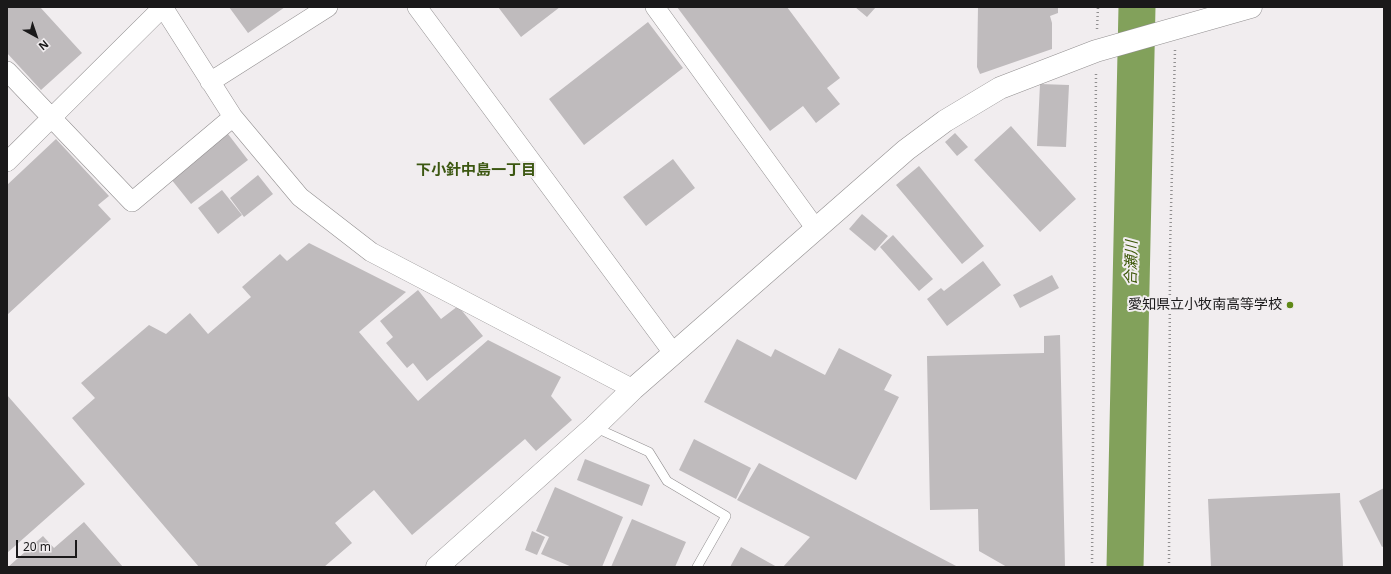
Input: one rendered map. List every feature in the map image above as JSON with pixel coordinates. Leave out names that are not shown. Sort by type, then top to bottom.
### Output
[{"type":"street","points":[[7,162],[163,7],[233,117],[300,197],[371,252],[633,389]]},
{"type":"street","points":[[210,82],[328,7]]},
{"type":"street","points":[[417,7],[674,354]]},
{"type":"street","points":[[655,7],[816,229]]},
{"type":"street","points":[[437,567],[594,427],[633,389],[906,150],[945,121],[1000,88],[1096,51],[1251,7]]},
{"type":"street","points":[[7,71],[132,202],[233,117]]},
{"type":"lane","points":[[594,427],[649,452],[667,482],[726,516],[697,567]]},
{"type":"path","points":[[1092,567],[1096,51],[1098,7]]},
{"type":"path","points":[[1169,567],[1172,29]]},
{"type":"building","points":[[7,7],[40,7],[82,53],[41,90],[7,53]]},
{"type":"building","points":[[229,7],[285,7],[248,33]]},
{"type":"building","points":[[498,7],[560,7],[521,37]]},
{"type":"building","points":[[677,7],[787,7],[840,78],[827,88],[840,104],[816,123],[803,106],[770,131]]},
{"type":"building","points":[[855,7],[876,7],[867,17]]},
{"type":"building","points":[[978,7],[1058,7],[1058,13],[1050,16],[1052,23],[1052,49],[980,74],[977,67]]},
{"type":"building","points":[[648,22],[683,68],[584,145],[549,99]]},
{"type":"building","points":[[1040,84],[1069,85],[1066,147],[1037,146]]},
{"type":"building","points":[[1011,126],[1076,199],[1040,232],[974,160]]},
{"type":"building","points":[[955,133],[968,147],[957,156],[945,142]]},
{"type":"building","points":[[228,134],[248,160],[191,204],[171,179]]},
{"type":"building","points":[[56,139],[109,196],[98,205],[111,219],[7,315],[7,185]]},
{"type":"building","points":[[673,159],[695,188],[646,226],[623,197]]},
{"type":"building","points":[[919,166],[984,246],[962,264],[896,185]]},
{"type":"building","points":[[258,175],[273,194],[244,217],[230,198]]},
{"type":"building","points":[[222,190],[242,215],[218,234],[198,208]]},
{"type":"building","points":[[862,214],[888,236],[875,251],[849,229]]},
{"type":"building","points":[[893,235],[933,279],[919,291],[880,247]]},
{"type":"building","points":[[309,243],[406,292],[359,332],[418,401],[488,340],[561,377],[551,396],[572,420],[536,451],[525,439],[412,535],[374,490],[335,523],[352,543],[324,567],[199,567],[72,418],[95,398],[81,383],[149,325],[166,334],[190,313],[208,334],[251,297],[242,287],[280,254],[287,261]]},
{"type":"building","points":[[983,261],[1001,285],[947,326],[927,299],[941,288],[944,291]]},
{"type":"building","points":[[1052,275],[1059,288],[1020,308],[1013,295]]},
{"type":"building","points":[[418,290],[441,319],[458,306],[483,336],[427,381],[413,363],[407,368],[386,343],[393,337],[380,321]]},
{"type":"building","points":[[1060,335],[1065,567],[1007,567],[979,551],[978,509],[930,510],[927,356],[1044,353],[1044,336]]},
{"type":"building","points":[[737,339],[771,357],[775,349],[825,375],[839,348],[892,375],[884,390],[899,397],[856,480],[704,402]]},
{"type":"building","points":[[7,395],[85,484],[7,553]]},
{"type":"building","points":[[694,439],[751,468],[736,499],[679,470]]},
{"type":"building","points":[[585,459],[650,485],[642,506],[577,480]]},
{"type":"building","points":[[759,463],[958,567],[783,567],[810,537],[737,500]]},
{"type":"building","points":[[555,487],[623,517],[602,567],[572,567],[541,554],[549,537],[536,531]]},
{"type":"building","points":[[1384,488],[1384,546],[1382,547],[1359,501]]},
{"type":"building","points":[[1340,493],[1343,567],[1211,567],[1208,499]]},
{"type":"building","points":[[632,519],[686,542],[675,567],[611,567]]},
{"type":"building","points":[[84,522],[123,567],[8,567],[43,536],[54,548]]},
{"type":"building","points":[[532,531],[545,537],[537,555],[525,550]]},
{"type":"building","points":[[741,547],[777,567],[730,567]]},
{"type":"waterway","name":"合瀬川","points":[[1125,567],[1137,7]]},
{"type":"place","name":"愛知県立小牧南高等学校","points":[[1290,305]]},
{"type":"district","name":"下小針中島一丁目","points":[[476,171]]}]
